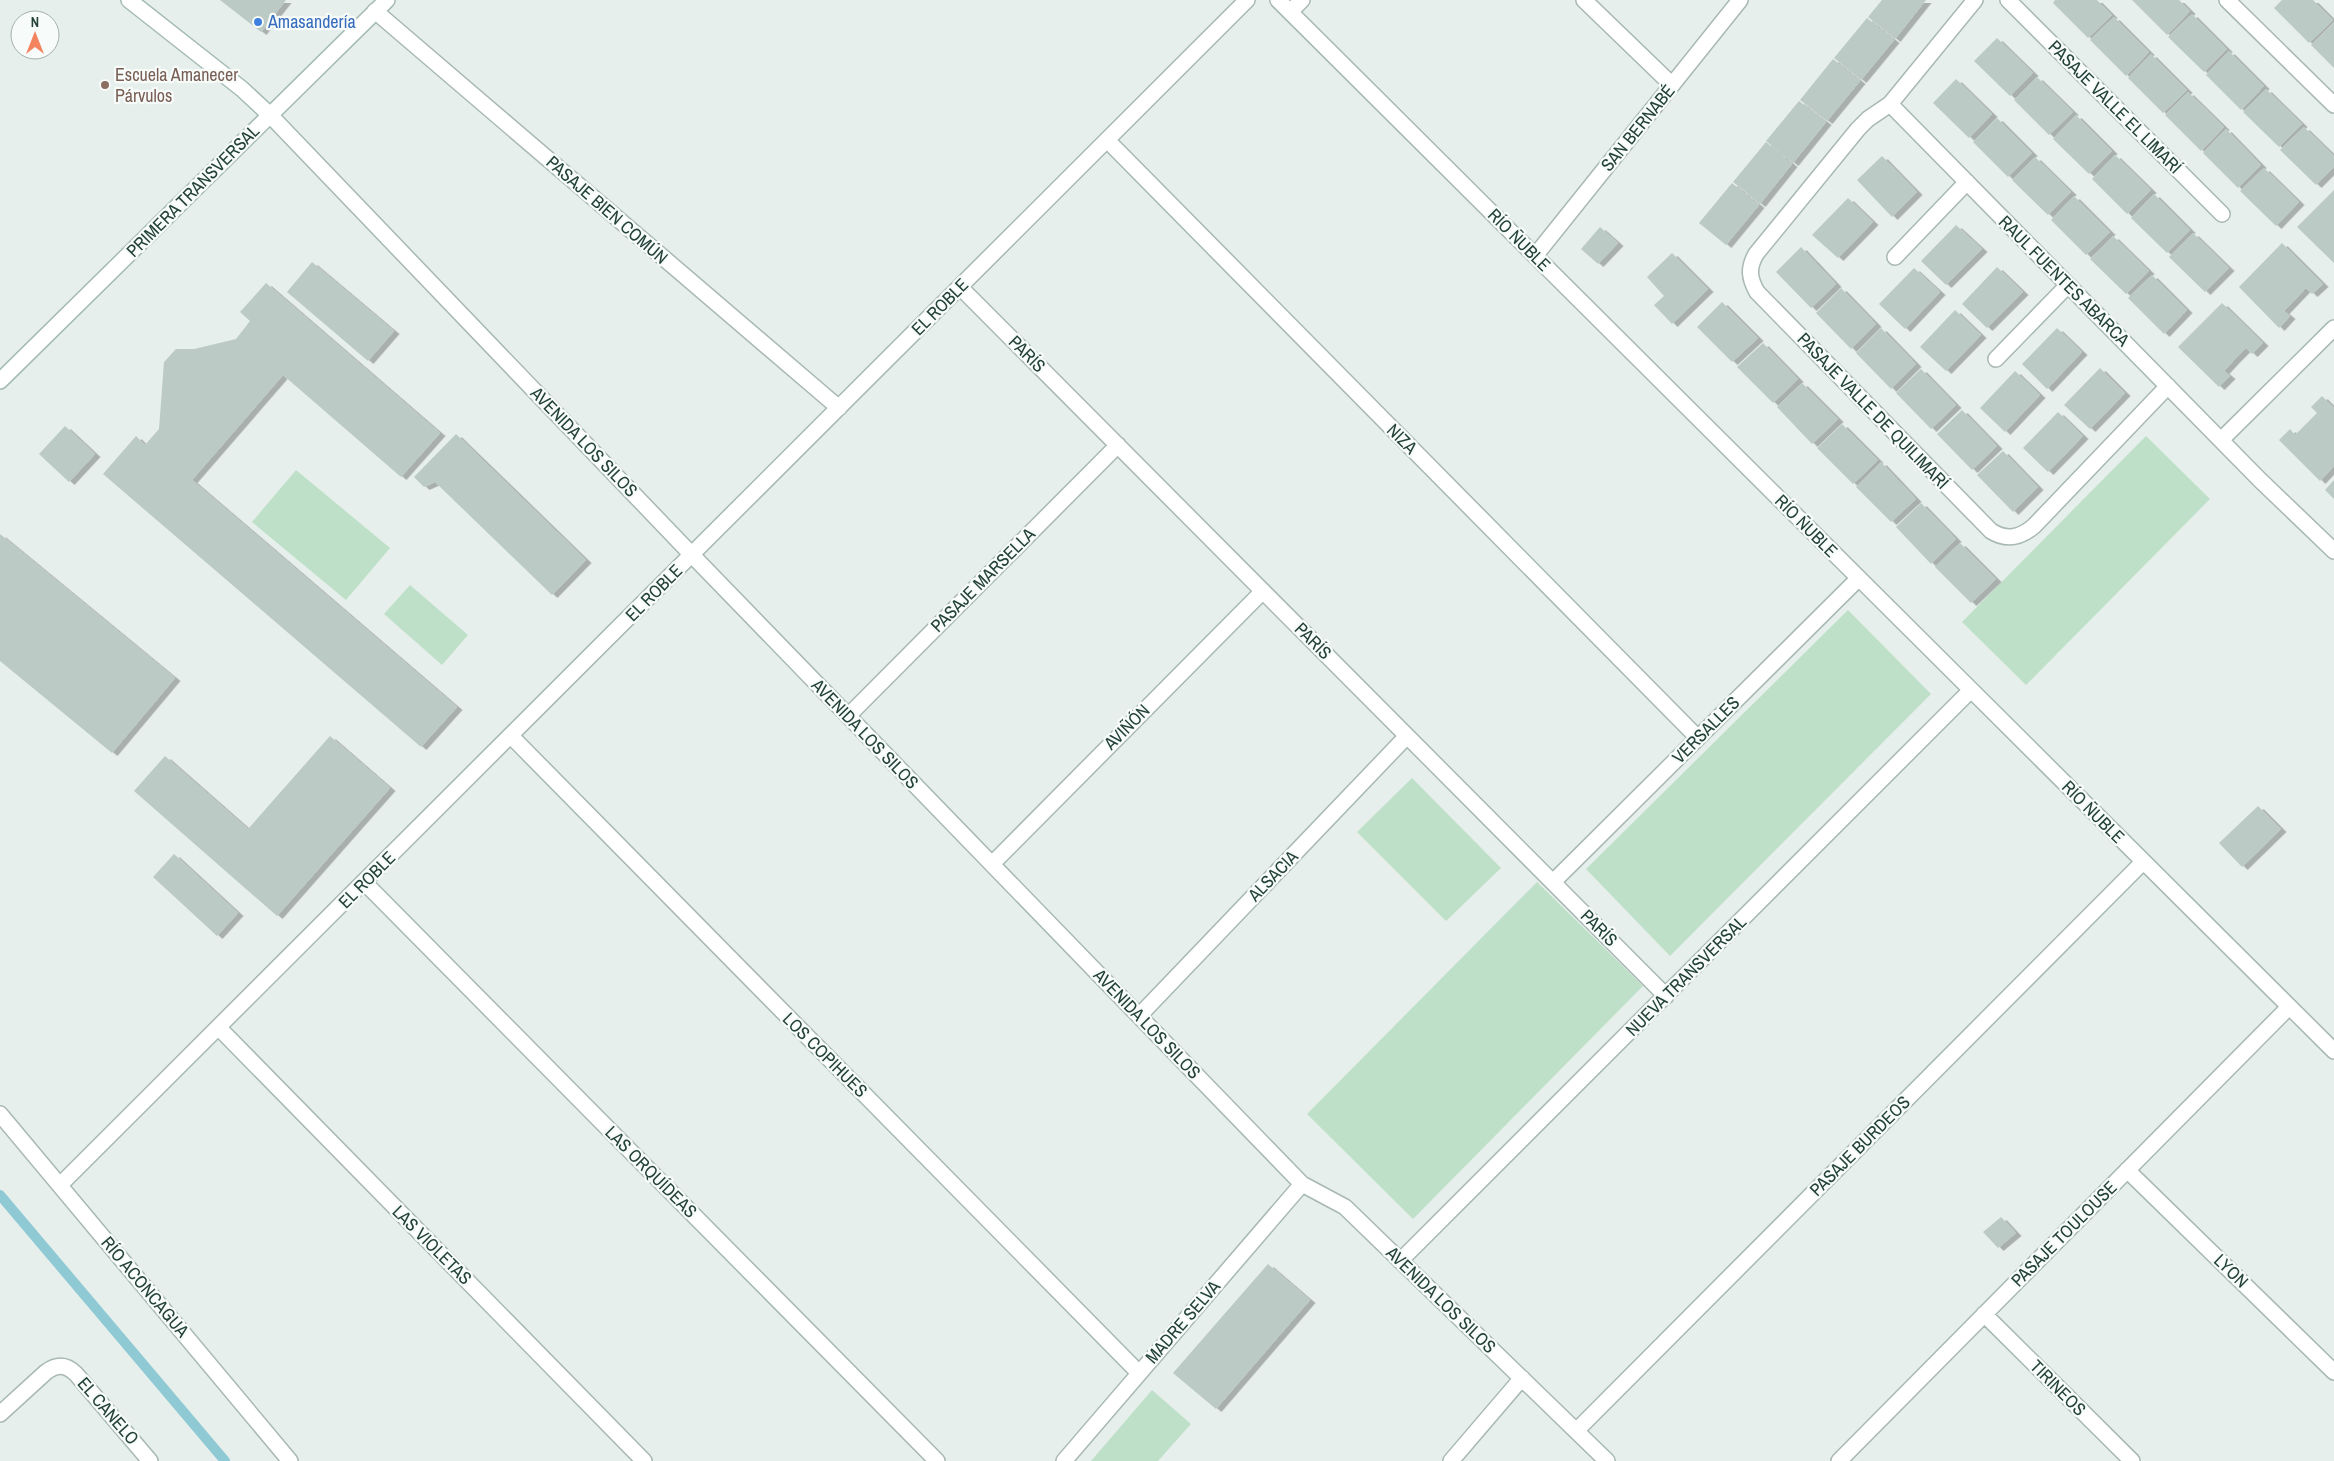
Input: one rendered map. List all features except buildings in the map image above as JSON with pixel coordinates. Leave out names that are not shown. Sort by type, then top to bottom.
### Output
[{"type":"street","name":"AVENIDA LOS SILOS","points":[[129,0],[242,89],[270,115],[692,555],[1302,1184],[1345,1207],[1607,1461]]},
{"type":"street","name":"PRIMERA TRANSVERSAL","points":[[0,381],[386,0]]},
{"type":"street","name":"EL ROBLE","points":[[60,1186],[1247,0]]},
{"type":"street","name":"RÍO ÑUBLE","points":[[1278,0],[2334,1052]]},
{"type":"street","points":[[1290,12],[1302,0]]},
{"type":"street","points":[[1584,0],[1672,85]]},
{"type":"street","name":"SAN BERNABÉ","points":[[1535,256],[1740,0]]},
{"type":"street","points":[[1890,104],[1975,0]]},
{"type":"street","name":"PASAJE VALLE EL LIMARÍ","points":[[2008,0],[2222,214]]},
{"type":"street","points":[[2227,0],[2334,105]]},
{"type":"street","name":"PASAJE BIEN COMÚN","points":[[375,11],[839,408]]},
{"type":"street","name":"RAUL FUENTES ABARCA","points":[[1890,104],[2334,552]]},
{"type":"street","name":"PASAJE VALLE DE QUILIMARÍ","points":[[1890,104],[1868,119],[1858,129],[1756,254],[1750,273],[1752,283],[1757,292],[1991,531],[1998,535],[2014,538],[2030,530],[2168,386]]},
{"type":"street","name":"NIZA","points":[[1107,140],[1698,738]]},
{"type":"street","points":[[1894,257],[1966,182]]},
{"type":"street","points":[[1996,359],[2068,285]]},
{"type":"street","name":"PARÍS","points":[[960,287],[1666,996]]},
{"type":"street","points":[[2221,440],[2334,328]]},
{"type":"street","name":"PASAJE MARSELLA","points":[[848,716],[1118,445]]},
{"type":"street","name":"VERSALLES","points":[[1553,882],[1858,578]]},
{"type":"street","name":"AVIÑÓN","points":[[992,864],[1262,590]]},
{"type":"street","name":"NUEVA TRANSVERSAL","points":[[1400,1261],[1971,690]]},
{"type":"street","name":"LOS COPIHUES","points":[[511,736],[1139,1373]]},
{"type":"street","name":"ALSACIA","points":[[1139,1016],[1408,736]]},
{"type":"street","name":"PASAJE BURDEOS","points":[[1576,1431],[2143,862]]},
{"type":"street","name":"LAS ORQUÍDEAS","points":[[364,883],[937,1461]]},
{"type":"street","name":"PASAJE TOULOUSE","points":[[1839,1461],[2289,1007]]},
{"type":"street","name":"LAS VIOLETAS","points":[[219,1028],[635,1458]]},
{"type":"street","name":"RÍO ACONCAGUA","points":[[0,1114],[290,1461]]},
{"type":"street","name":"LYON","points":[[2127,1170],[2334,1372]]},
{"type":"street","name":"MADRE SELVA","points":[[1064,1461],[1302,1184]]},
{"type":"street","name":"TIRINEOS","points":[[1984,1314],[2130,1460]]},
{"type":"street","name":"EL CANELO","points":[[0,1414],[46,1372],[53,1367],[62,1365],[70,1368],[76,1374],[150,1461]]},
{"type":"street","points":[[1451,1461],[1522,1378]]},
{"type":"green space","points":[[2146,436],[2210,499],[2026,685],[1962,622]]},
{"type":"green space","points":[[296,470],[390,548],[346,600],[252,522]]},
{"type":"green space","points":[[410,585],[468,635],[442,665],[384,614]]},
{"type":"green space","points":[[1848,610],[1931,694],[1670,956],[1586,869]]},
{"type":"green space","points":[[1412,778],[1501,868],[1446,921],[1357,832]]},
{"type":"green space","points":[[1537,882],[1643,986],[1413,1219],[1307,1114]]},
{"type":"green space","points":[[1152,1390],[1191,1424],[1158,1461],[1091,1461]]},
{"type":"waterway","points":[[0,1195],[225,1461]]},
{"type":"place","name":"Amasandería","points":[[258,22]]},
{"type":"place","name":"Escuela Amanecer Párvulos","points":[[105,85]]}]
